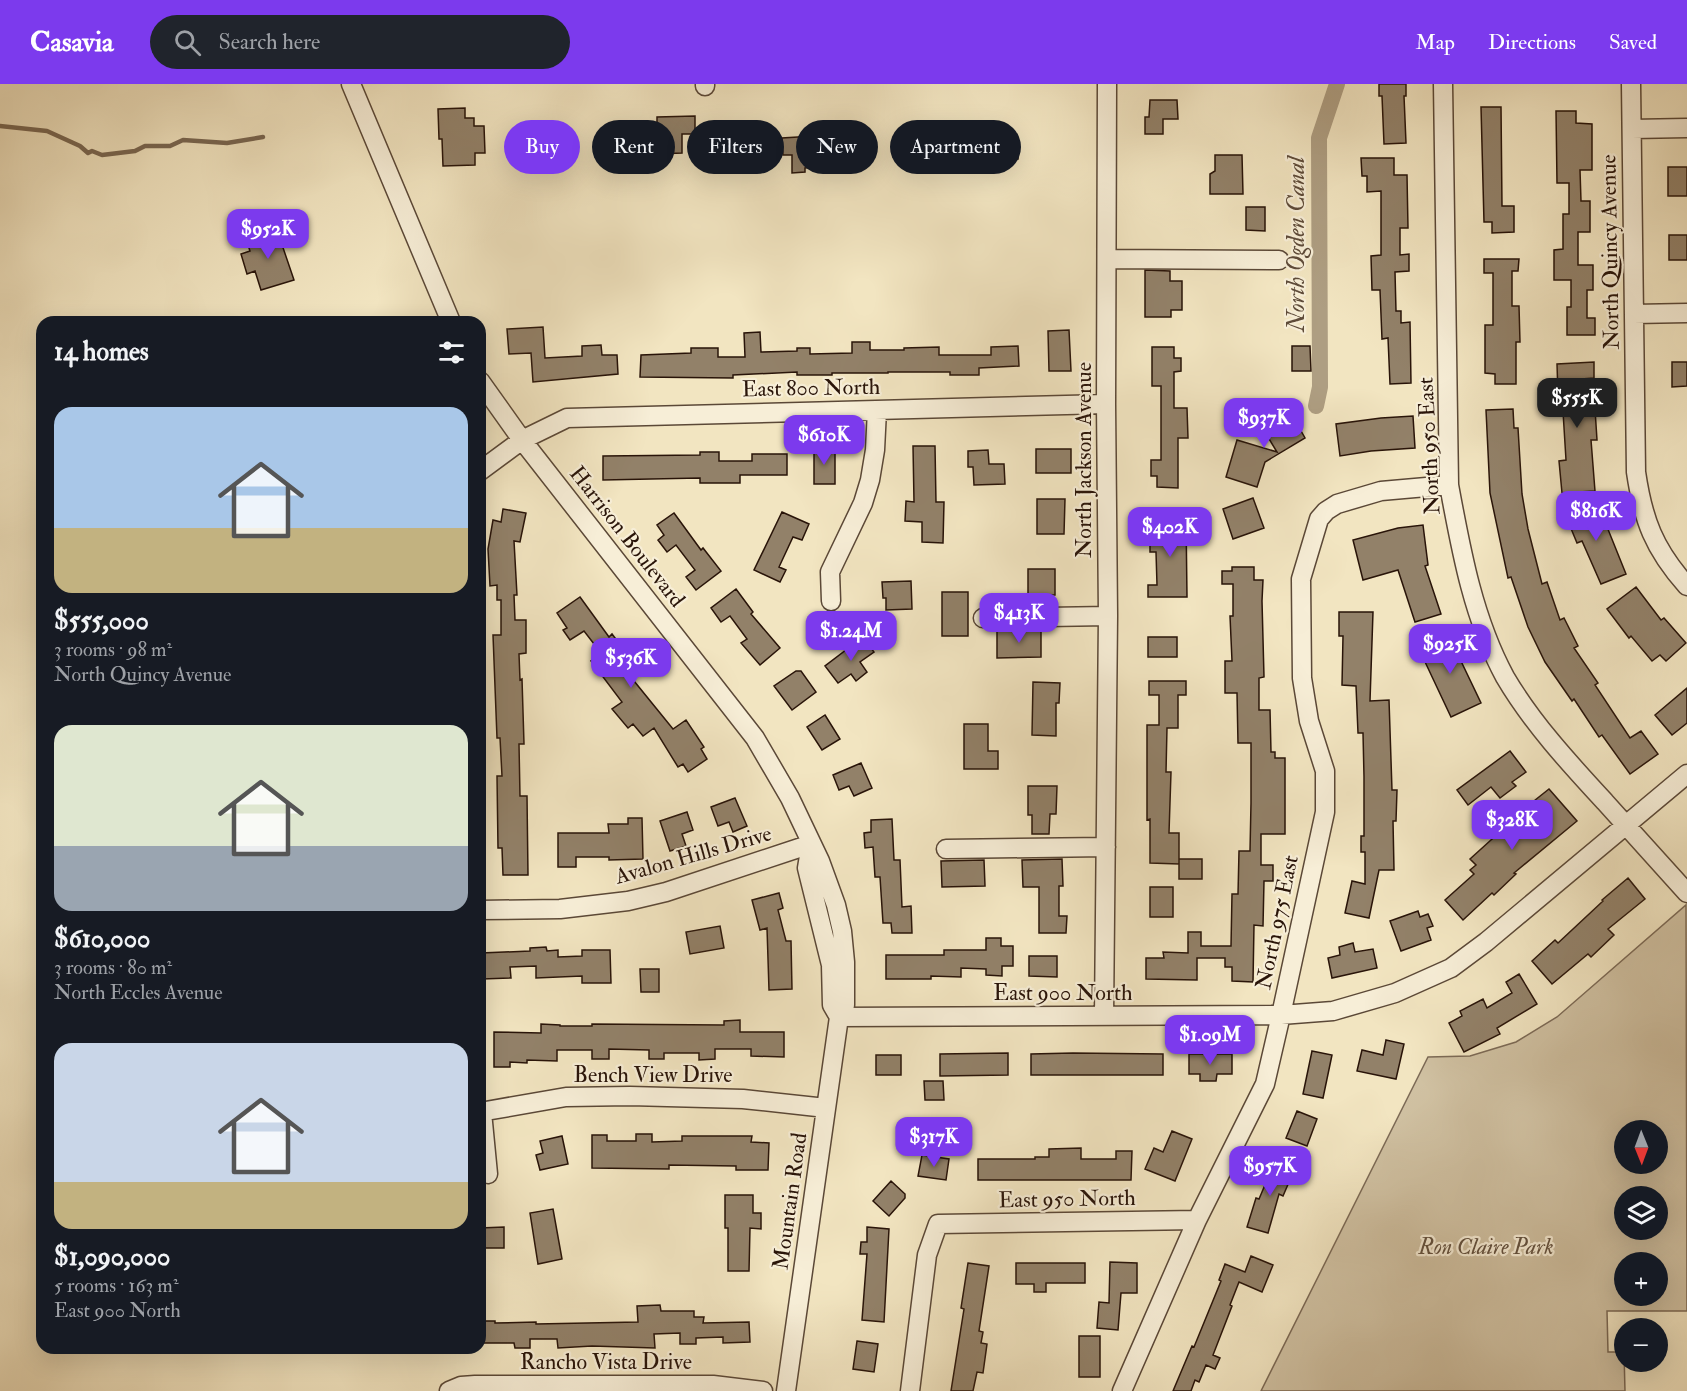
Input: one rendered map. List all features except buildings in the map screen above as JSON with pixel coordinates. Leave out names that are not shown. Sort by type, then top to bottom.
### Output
[{"type":"street","points":[[351,84],[448,316]]},
{"type":"street","name":"North Jackson Avenue","points":[[1104,1016],[1108,616],[1107,84]]},
{"type":"street","name":"North 950 East","points":[[1443,84],[1449,485],[1471,590],[1486,634],[1505,676],[1557,750],[1687,893]]},
{"type":"street","name":"North Quincy Avenue","points":[[1631,84],[1636,472],[1641,507],[1654,540],[1687,586]]},
{"type":"street","points":[[1632,129],[1687,128]]},
{"type":"street","points":[[1108,259],[1279,260]]},
{"type":"street","points":[[1634,314],[1687,313]]},
{"type":"street","name":"Harrison Boulevard","points":[[486,389],[522,440],[755,738],[790,798],[811,844]]},
{"type":"street","name":"East 800 North","points":[[486,465],[522,440],[567,418],[1106,404]]},
{"type":"street","points":[[831,601],[830,572],[863,503],[870,480],[875,450],[877,410]]},
{"type":"street","name":"North 975 East","points":[[1122,1391],[1197,1220],[1265,1084],[1281,1015],[1324,812],[1325,771],[1309,721],[1302,678],[1300,579],[1319,519],[1337,504],[1381,491],[1449,485]]},
{"type":"street","points":[[982,618],[1108,616]]},
{"type":"street","name":"East 900 North","points":[[839,1017],[1281,1015],[1333,1011],[1395,993],[1451,968],[1486,942],[1687,774]]},
{"type":"street","name":"Avalon Hills Drive","points":[[486,910],[560,909],[628,901],[666,892],[811,844]]},
{"type":"street","name":"Mountain Road","points":[[786,1391],[839,1017],[832,1005],[831,965],[807,868],[811,844]]},
{"type":"street","points":[[946,849],[1106,847]]},
{"type":"street","name":"Bench View Drive","points":[[486,1111],[566,1097],[630,1096],[743,1099],[826,1108]]},
{"type":"street","points":[[486,1156],[488,1174]]},
{"type":"street","name":"East 950 North","points":[[910,1391],[927,1255],[939,1224],[1197,1220]]},
{"type":"street","name":"Rancho Vista Drive","points":[[449,1391],[461,1386],[475,1385],[713,1385],[764,1391]]},
{"type":"green space","name":"Ron Claire Park","points":[[1686,905],[1687,1311],[1607,1311],[1608,1352],[1614,1352],[1614,1372],[1625,1372],[1625,1391],[1261,1391],[1428,1057],[1470,1056],[1516,1042],[1557,1017]]},
{"type":"waterway","name":"North Ogden Canal","points":[[1316,406],[1320,387],[1319,138],[1337,84]]},
{"type":"waterway","points":[[0,126],[47,131],[80,146],[88,153],[92,151],[102,155],[135,151],[145,146],[170,146],[183,140],[227,143],[263,137]]}]
